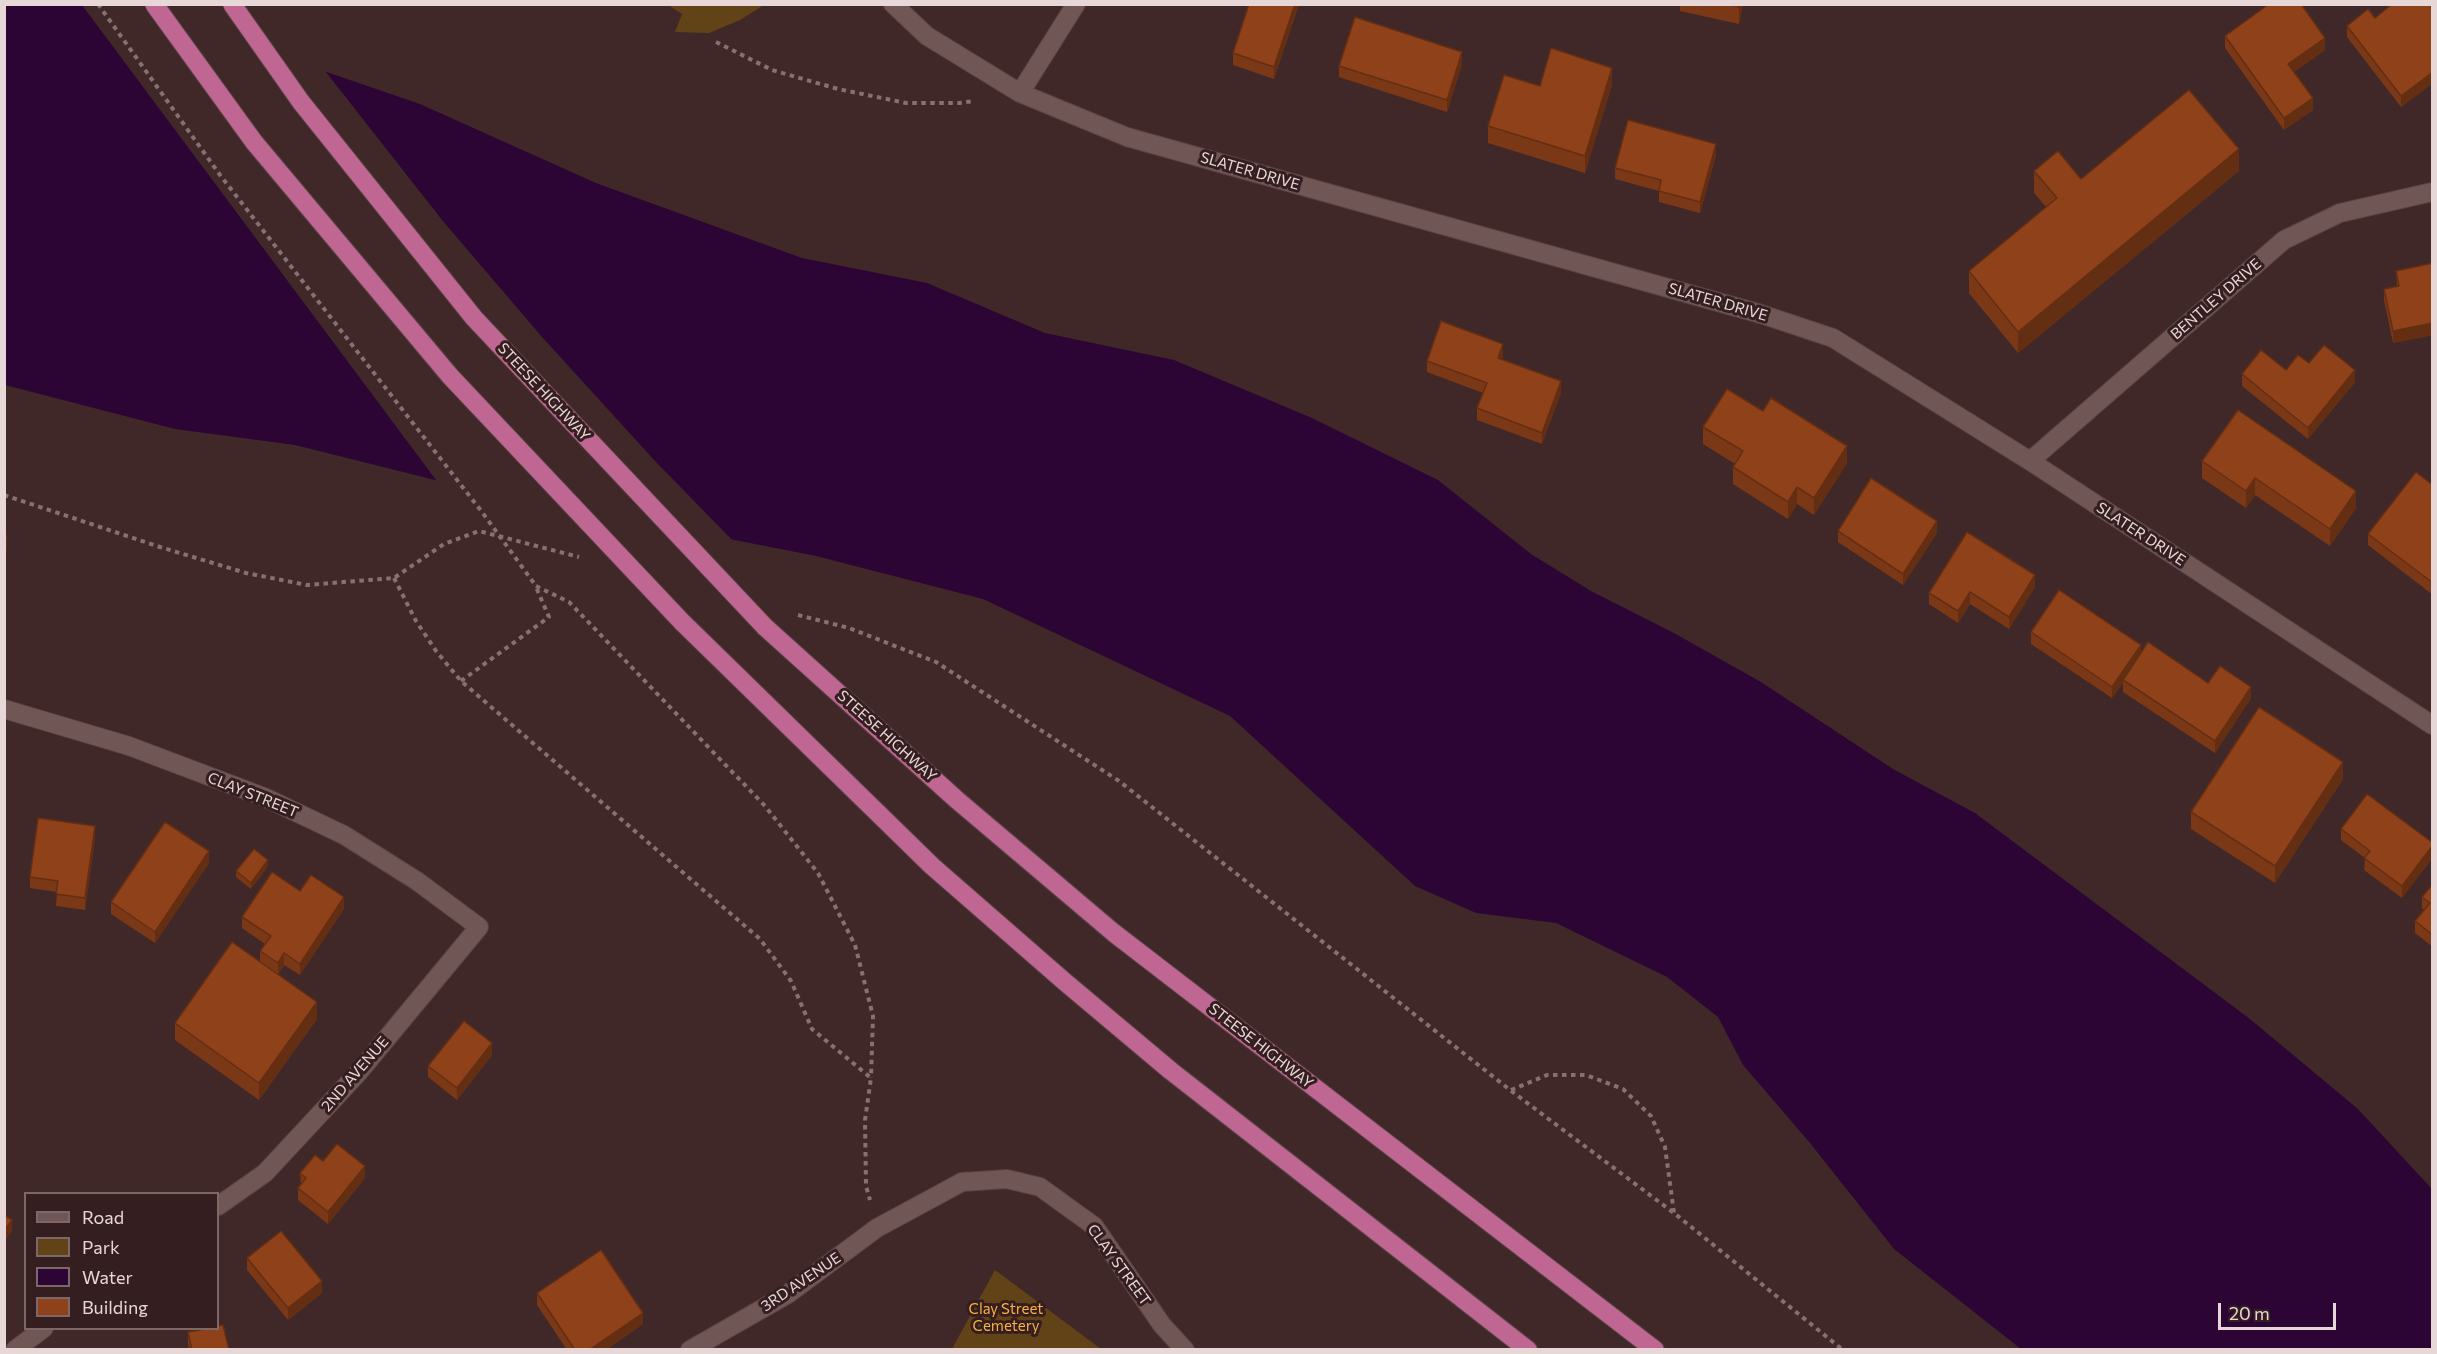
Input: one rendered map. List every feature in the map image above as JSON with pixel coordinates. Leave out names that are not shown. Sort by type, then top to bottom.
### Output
[{"type":"highway","points":[[154,4],[254,142],[450,376],[682,622],[932,866],[1065,982],[1171,1071],[1528,1350]]},
{"type":"highway","name":"STEESE HIGHWAY","points":[[232,4],[302,102],[474,318],[765,627],[957,800],[1114,933],[1655,1350]]},
{"type":"street","name":"SLATER DRIVE","points":[[893,4],[927,36],[1020,93],[1127,137],[1761,314],[1833,338],[2030,461],[2433,725]]},
{"type":"street","points":[[1020,93],[1076,4]]},
{"type":"street","name":"BENTLEY DRIVE","points":[[2030,461],[2284,240],[2340,213],[2433,192]]},
{"type":"street","name":"CLAY STREET","points":[[4,709],[129,746],[264,797],[344,835],[417,880],[479,927]]},
{"type":"street","name":"2ND AVENUE","points":[[219,1205],[265,1173],[358,1073],[479,927]]},
{"type":"street","name":"CLAY STREET","points":[[877,1228],[962,1182],[1007,1179],[1040,1187],[1094,1226],[1162,1325],[1185,1350]]},
{"type":"street","name":"3RD AVENUE","points":[[690,1350],[788,1294],[877,1228]]},
{"type":"street","points":[[15,1350],[43,1330]]},
{"type":"path","points":[[98,4],[220,175],[482,512],[536,586],[549,617],[461,681]]},
{"type":"path","points":[[716,42],[771,70],[838,89],[906,103],[959,104]]},
{"type":"path","points":[[394,578],[416,621],[436,651],[461,681],[760,939],[791,981],[812,1029],[871,1078]]},
{"type":"path","points":[[536,586],[569,602],[765,806],[818,873],[855,945],[873,1016],[871,1078],[865,1120],[866,1186],[877,1228]]},
{"type":"path","points":[[1510,1090],[1546,1075],[1586,1075],[1623,1089],[1651,1116],[1665,1147],[1674,1213]]},
{"type":"green space","points":[[672,4],[764,5],[740,20],[709,33],[675,32],[682,14],[671,7]]},
{"type":"green space","name":"Clay Street Cemetery","points":[[995,1270],[1101,1349],[952,1349]]},
{"type":"water","points":[[4,5],[131,5],[420,104],[596,183],[802,258],[927,283],[1045,333],[1174,360],[1312,418],[1438,480],[1531,554],[1591,591],[1674,633],[1761,682],[1893,769],[1975,813],[2250,1019],[2358,1109],[2432,1189],[2432,1349],[2021,1349],[1894,1249],[1810,1143],[1743,1065],[1718,1017],[1667,977],[1556,923],[1476,913],[1415,886],[1230,716],[983,599],[816,556],[455,485],[295,445],[175,429],[5,385]]},
{"type":"pier","points":[[140,4],[322,67],[442,220],[542,337],[655,461],[735,543],[439,484],[82,5]]},
{"type":"building","points":[[1249,4],[1295,4],[1274,67],[1233,53]]},
{"type":"building","points":[[2269,4],[2301,4],[2325,38],[2288,64],[2313,98],[2284,118],[2225,36]]},
{"type":"building","points":[[2392,4],[2429,4],[2433,9],[2433,72],[2401,96],[2347,26],[2368,9],[2375,18]]},
{"type":"building","points":[[1355,17],[1462,52],[1447,100],[1339,66]]},
{"type":"building","points":[[1551,48],[1612,68],[1585,156],[1488,126],[1504,75],[1540,86]]},
{"type":"building","points":[[2189,90],[2239,149],[2018,332],[1969,271],[2057,198],[2034,171],[2058,151],[2081,179]]},
{"type":"building","points":[[1628,120],[1716,144],[1700,202],[1659,191],[1661,180],[1615,168]]},
{"type":"building","points":[[2433,263],[2433,323],[2393,331],[2384,289],[2399,286],[2396,271]]},
{"type":"building","points":[[1441,321],[1503,344],[1498,358],[1561,381],[1542,433],[1477,408],[1487,383],[1427,361]]},
{"type":"building","points":[[2324,345],[2355,370],[2308,428],[2242,374],[2261,350],[2286,370],[2298,355],[2309,363]]},
{"type":"building","points":[[1727,389],[1763,411],[1771,398],[1847,446],[1814,498],[1797,487],[1788,502],[1733,467],[1743,451],[1703,427]]},
{"type":"building","points":[[2238,410],[2356,491],[2330,529],[2255,478],[2246,491],[2202,461]]},
{"type":"building","points":[[2416,472],[2433,485],[2433,583],[2368,534]]},
{"type":"building","points":[[1871,478],[1937,521],[1903,574],[1838,531]]},
{"type":"building","points":[[1967,532],[2035,575],[2009,617],[1970,592],[1958,611],[1929,593]]},
{"type":"building","points":[[2059,590],[2141,645],[2112,687],[2031,632]]},
{"type":"building","points":[[2148,642],[2208,683],[2220,666],[2251,687],[2215,741],[2123,680]]},
{"type":"building","points":[[2259,707],[2343,762],[2275,866],[2191,812]]},
{"type":"building","points":[[2367,794],[2433,843],[2402,886],[2364,858],[2370,851],[2341,829]]},
{"type":"building","points":[[38,818],[95,826],[85,898],[56,894],[58,881],[30,877]]},
{"type":"building","points":[[165,822],[209,851],[155,932],[111,902]]},
{"type":"building","points":[[254,849],[268,860],[251,883],[236,871]]},
{"type":"building","points":[[272,872],[300,891],[311,875],[344,897],[300,964],[284,953],[278,963],[260,951],[271,936],[242,917]]},
{"type":"building","points":[[2433,884],[2433,935],[2415,921],[2430,903],[2422,897]]},
{"type":"building","points":[[232,942],[317,1002],[259,1083],[175,1023]]},
{"type":"building","points":[[464,1021],[492,1043],[457,1088],[428,1066]]},
{"type":"building","points":[[337,1144],[365,1166],[328,1212],[298,1188],[306,1178],[300,1173],[315,1155],[323,1161]]},
{"type":"building","points":[[4,1215],[12,1220],[4,1231]]},
{"type":"building","points":[[281,1231],[322,1281],[288,1308],[247,1258]]},
{"type":"building","points":[[601,1250],[643,1313],[589,1350],[575,1350],[537,1293]]},
{"type":"building","points":[[223,1325],[229,1350],[192,1350],[188,1332],[219,1330],[219,1326]]}]
